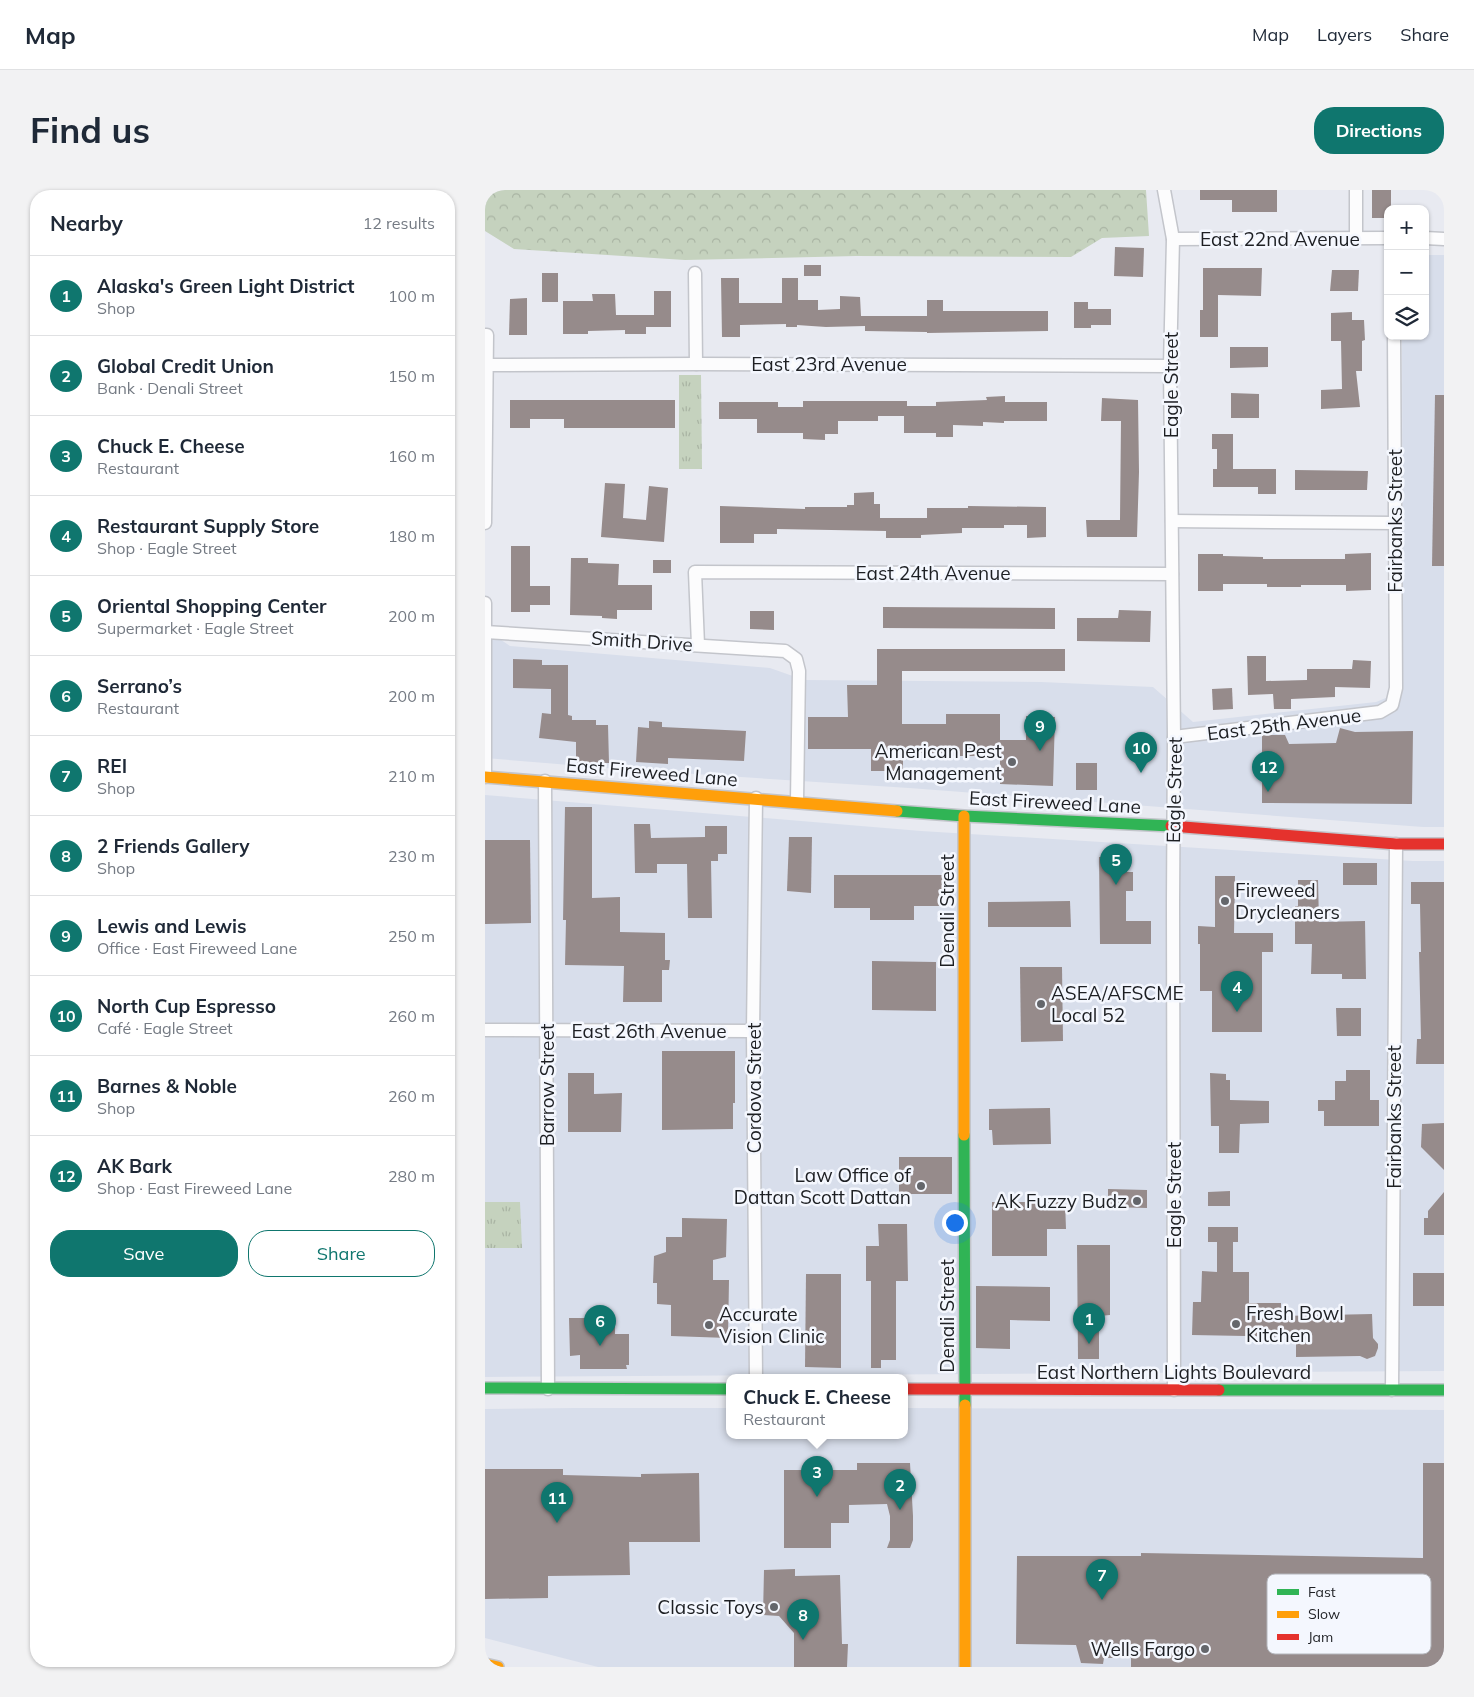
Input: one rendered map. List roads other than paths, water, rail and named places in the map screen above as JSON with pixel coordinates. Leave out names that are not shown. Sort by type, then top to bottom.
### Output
[{"type":"main road","name":"East Fireweed Lane","points":[[485,777],[964,816],[1173,826],[1396,844],[1444,844]]},
{"type":"main road","name":"Denali Street","points":[[964,816],[965,1667]]},
{"type":"main road","points":[[485,1388],[726,1389]]},
{"type":"main road","name":"East Northern Lights Boulevard","points":[[908,1389],[1444,1390]]},
{"type":"main road","points":[[485,1664],[498,1667]]},
{"type":"street","name":"Eagle Street","points":[[1164,190],[1173,239],[1171,574],[1174,737],[1174,1390]]},
{"type":"street","points":[[1356,190],[1356,239]]},
{"type":"street","name":"East 22nd Avenue","points":[[1173,239],[1384,238]]},
{"type":"street","points":[[1429,238],[1444,239]]},
{"type":"street","points":[[695,273],[696,364]]},
{"type":"street","points":[[485,523],[488,365],[486,335]]},
{"type":"street","name":"Fairbanks Street","points":[[1392,705],[1395,688],[1394,340]]},
{"type":"street","name":"East 23rd Avenue","points":[[488,365],[1171,366]]},
{"type":"street","points":[[1172,521],[1395,523]]},
{"type":"street","name":"East 24th Avenue","points":[[698,645],[695,572],[1171,574]]},
{"type":"street","points":[[485,603],[485,777]]},
{"type":"street","name":"Smith Drive","points":[[485,632],[785,651],[796,660],[799,671],[797,801]]},
{"type":"street","name":"East 25th Avenue","points":[[1174,737],[1380,712],[1392,705]]},
{"type":"street","name":"Barrow Street","points":[[545,781],[548,1389]]},
{"type":"street","name":"Cordova Street","points":[[756,798],[753,1031],[756,1374]]},
{"type":"street","name":"Fairbanks Street","points":[[1392,1390],[1396,844]]},
{"type":"street","name":"East 26th Avenue","points":[[485,1030],[753,1031]]},
{"type":"place","name":"Lewis and Lewis","points":[[1040,751]]},
{"type":"place","name":"American Pest Management","points":[[1012,762]]},
{"type":"place","name":"North Cup Espresso","points":[[1141,773]]},
{"type":"place","name":"AK Bark","points":[[1268,792]]},
{"type":"place","name":"Oriental Shopping Center","points":[[1116,885]]},
{"type":"place","name":"Fireweed Drycleaners","points":[[1225,901]]},
{"type":"place","name":"ASEA/AFSCME Local 52","points":[[1041,1004]]},
{"type":"place","name":"Restaurant Supply Store","points":[[1237,1012]]},
{"type":"place","name":"Law Office of Dattan Scott Dattan","points":[[921,1186]]},
{"type":"place","name":"AK Fuzzy Budz","points":[[1137,1201]]},
{"type":"place","name":"Fresh Bowl Kitchen","points":[[1236,1324]]},
{"type":"place","name":"Accurate Vision Clinic","points":[[709,1325]]},
{"type":"place","name":"Alaska's Green Light District","points":[[1089,1344]]},
{"type":"place","name":"Serrano’s","points":[[600,1346]]},
{"type":"place","name":"Chuck E. Cheese","points":[[817,1497]]},
{"type":"place","name":"Global Credit Union","points":[[900,1510]]},
{"type":"place","name":"Barnes & Noble","points":[[557,1523]]},
{"type":"place","name":"REI","points":[[1102,1600]]},
{"type":"place","name":"Classic Toys","points":[[774,1607]]},
{"type":"place","name":"2 Friends Gallery","points":[[803,1640]]},
{"type":"place","name":"Wells Fargo","points":[[1205,1649]]}]
